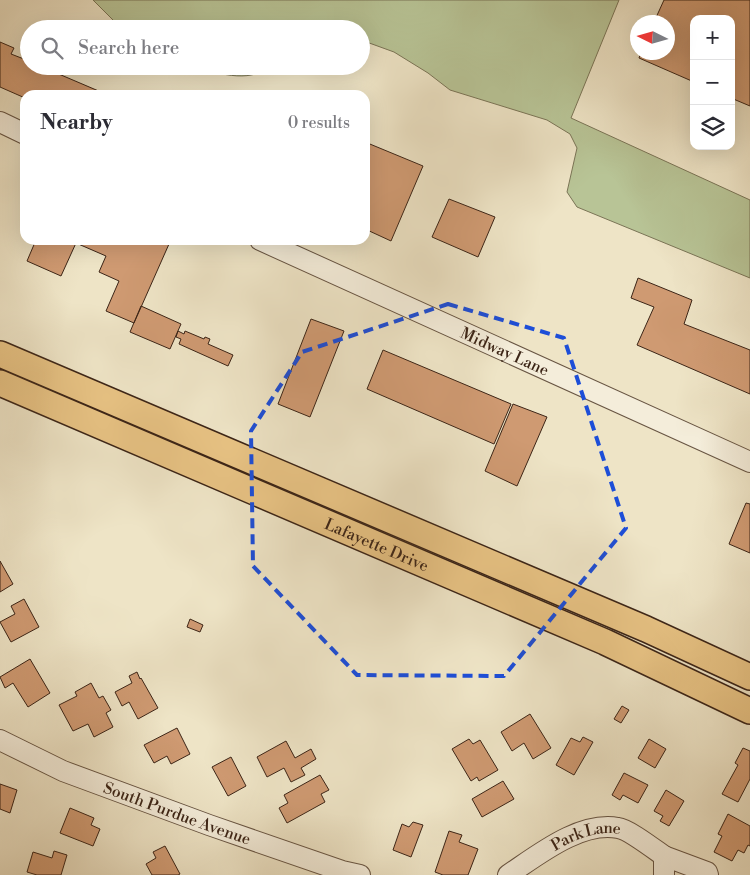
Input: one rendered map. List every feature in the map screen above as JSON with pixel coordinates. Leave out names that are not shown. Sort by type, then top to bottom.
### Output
[{"type":"main road","name":"Lafayette Drive","points":[[0,354],[646,629],[750,677]]},
{"type":"main road","name":"Lafayette Drive","points":[[0,383],[605,642],[750,711]]},
{"type":"main road","points":[[178,459],[190,434]]},
{"type":"street","points":[[0,122],[20,132]]},
{"type":"street","name":"Midway Lane","points":[[271,245],[750,462]]},
{"type":"street","name":"South Purdue Avenue","points":[[0,740],[63,771],[348,874]]},
{"type":"street","name":"Park Lane","points":[[508,875],[552,846],[593,827],[620,828],[664,865],[707,872],[708,875]]},
{"type":"highlighted area","points":[[448,304],[564,338],[626,528],[504,676],[357,675],[253,566],[251,431],[302,352]]},
{"type":"green space","points":[[93,0],[619,0],[571,118],[750,200],[750,278],[577,207],[567,192],[577,148],[570,134],[547,120],[450,90],[428,73],[394,52],[370,43],[370,20],[113,20]]},
{"type":"building","points":[[664,0],[750,0],[750,106],[735,100],[735,15],[690,15],[690,80],[644,60],[675,60],[675,15],[657,15]]},
{"type":"building","points":[[0,42],[14,48],[11,54],[20,58],[20,75],[61,75],[96,90],[20,90],[20,96],[0,87]]},
{"type":"building","points":[[370,144],[423,166],[391,241],[370,231]]},
{"type":"building","points":[[449,199],[495,217],[478,257],[432,237]]},
{"type":"building","points":[[34,245],[75,245],[61,276],[27,261]]},
{"type":"building","points":[[81,245],[169,245],[134,323],[106,311],[119,281],[99,272],[106,256]]},
{"type":"building","points":[[638,278],[692,300],[684,324],[750,350],[750,394],[637,345],[654,307],[631,298]]},
{"type":"building","points":[[141,306],[181,324],[170,349],[130,332]]},
{"type":"building","points":[[311,319],[344,331],[310,417],[278,404]]},
{"type":"building","points":[[178,331],[184,334],[185,331],[204,339],[205,337],[210,339],[208,344],[233,355],[228,366],[179,344],[181,339],[176,337]]},
{"type":"building","points":[[383,350],[511,404],[494,444],[367,389]]},
{"type":"building","points":[[513,404],[547,417],[517,486],[485,471]]},
{"type":"building","points":[[746,503],[750,504],[750,553],[729,544]]},
{"type":"building","points":[[0,561],[13,584],[0,592]]},
{"type":"building","points":[[24,599],[39,627],[11,642],[0,622],[15,614],[11,606]]},
{"type":"building","points":[[190,619],[203,625],[200,632],[187,627]]},
{"type":"building","points":[[30,659],[50,693],[28,707],[13,683],[5,688],[0,677]]},
{"type":"building","points":[[137,672],[158,708],[138,719],[129,702],[122,706],[115,692],[132,683],[129,676]]},
{"type":"building","points":[[91,683],[99,698],[103,696],[111,710],[106,713],[113,727],[94,737],[88,724],[73,731],[59,705],[77,696],[75,692]]},
{"type":"building","points":[[622,706],[629,710],[621,723],[614,719]]},
{"type":"building","points":[[530,714],[551,748],[533,759],[524,743],[512,751],[501,732]]},
{"type":"building","points":[[177,728],[190,754],[171,764],[167,756],[154,763],[144,745]]},
{"type":"building","points":[[583,737],[593,742],[574,775],[556,765],[571,738],[580,742]]},
{"type":"building","points":[[469,739],[473,744],[480,740],[498,770],[479,781],[477,777],[471,781],[452,749]]},
{"type":"building","points":[[649,739],[666,749],[655,768],[638,758]]},
{"type":"building","points":[[286,741],[295,758],[311,749],[316,759],[301,768],[305,775],[291,782],[284,768],[267,777],[257,757]]},
{"type":"building","points":[[743,748],[750,751],[750,779],[738,802],[722,794],[738,765],[735,763]]},
{"type":"building","points":[[231,757],[246,786],[228,796],[212,767]]},
{"type":"building","points":[[624,773],[648,785],[638,803],[623,795],[620,800],[612,795]]},
{"type":"building","points":[[320,775],[329,790],[321,794],[325,802],[287,823],[279,808],[288,803],[284,795]]},
{"type":"building","points":[[503,781],[514,799],[482,817],[472,799]]},
{"type":"building","points":[[0,784],[17,790],[10,813],[0,809]]},
{"type":"building","points":[[666,790],[684,801],[669,826],[660,821],[663,816],[654,811]]},
{"type":"building","points":[[70,808],[94,818],[91,825],[100,829],[93,846],[60,833]]},
{"type":"building","points":[[728,814],[750,826],[750,846],[748,845],[744,853],[738,850],[732,861],[714,852],[722,836],[718,834]]},
{"type":"building","points":[[413,822],[423,825],[411,857],[393,850],[402,824],[409,827]]},
{"type":"building","points":[[449,831],[462,835],[459,842],[478,849],[468,875],[443,875],[435,872]]},
{"type":"building","points":[[165,846],[180,874],[152,875],[146,864],[156,858],[153,852]]},
{"type":"building","points":[[54,851],[67,855],[61,875],[37,875],[27,872],[33,852],[52,858]]}]
